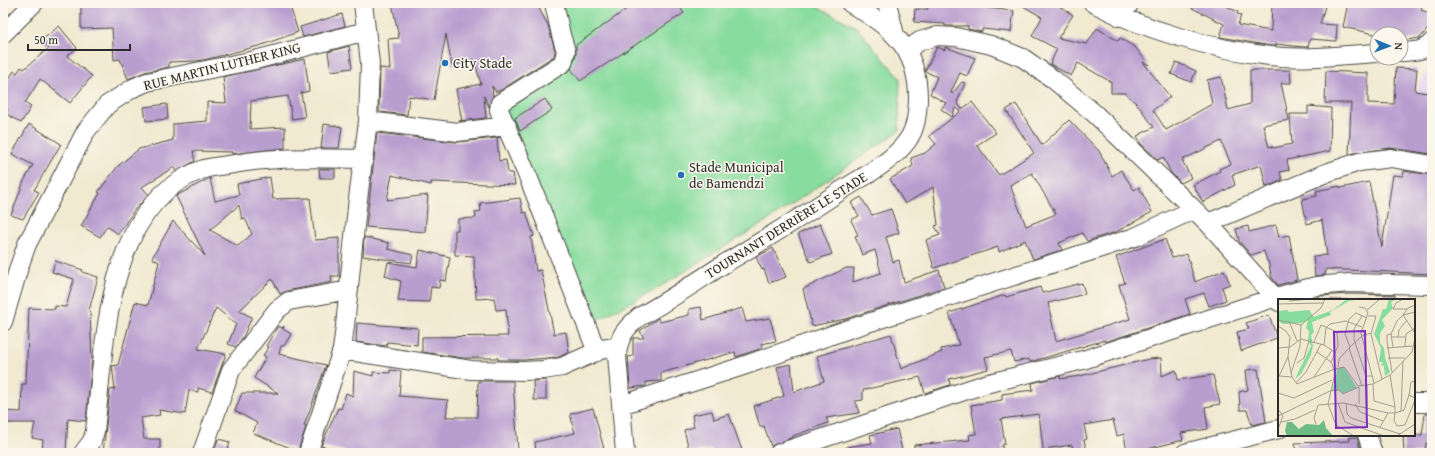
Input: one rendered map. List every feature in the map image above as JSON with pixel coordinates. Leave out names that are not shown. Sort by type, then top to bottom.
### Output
[{"type":"street","points":[[3,34],[34,3]]},
{"type":"street","points":[[308,453],[342,350],[357,207],[368,121],[370,81],[363,3]]},
{"type":"street","points":[[554,3],[560,35],[566,51],[562,63],[500,103],[499,110],[529,179],[596,352]]},
{"type":"street","name":"TOURNANT DERRIÈRE LE STADE","points":[[618,340],[630,325],[639,317],[817,207],[896,154],[907,141],[915,127],[918,92],[913,65],[907,50],[895,35],[875,18],[850,3]]},
{"type":"street","points":[[887,3],[895,35]]},
{"type":"street","points":[[1093,3],[1125,10],[1179,36],[1271,56],[1325,56],[1369,53]]},
{"type":"street","name":"RUE MARTIN LUTHER KING","points":[[3,322],[18,267],[27,244],[86,131],[107,105],[133,88],[147,82],[255,60],[366,31]]},
{"type":"street","points":[[779,453],[985,384],[1083,360],[1277,300],[1208,224],[1095,114],[1054,79],[1023,58],[991,45],[956,37],[937,36],[920,41],[907,50]]},
{"type":"street","points":[[1409,51],[1420,50],[1428,47],[1432,42]]},
{"type":"street","points":[[368,121],[458,132],[507,126]]},
{"type":"street","points":[[83,453],[92,441],[95,431],[109,314],[115,285],[137,226],[156,200],[174,184],[202,170],[251,160],[285,158],[364,159]]},
{"type":"street","points":[[1208,224],[1326,173],[1359,162],[1391,158],[1432,165]]},
{"type":"street","points":[[621,405],[737,368],[953,294],[1060,262],[1128,239],[1193,210]]},
{"type":"street","points":[[1280,299],[1316,286],[1350,284],[1432,285]]},
{"type":"street","points":[[202,453],[231,370],[277,310],[289,301],[349,290]]},
{"type":"street","points":[[342,350],[471,370],[524,371],[562,367],[596,352],[618,340]]},
{"type":"street","points":[[618,340],[617,355],[625,453]]},
{"type":"street","points":[[1415,404],[1432,403]]},
{"type":"street","points":[[1185,453],[1278,429]]},
{"type":"street","points":[[1367,436],[1373,453]]},
{"type":"shaded area","points":[[1432,65],[1432,170],[1403,161],[1419,85]]},
{"type":"green space","name":"Stade Municipal de Bamendzi","points":[[561,3],[810,3],[856,27],[900,78],[899,131],[770,219],[658,288],[585,326],[501,108],[563,69]]},
{"type":"building","points":[[81,3],[289,3],[298,32],[262,45],[208,59],[169,62],[169,67],[145,72],[128,79],[120,59],[114,60],[112,28],[81,29]]},
{"type":"building","points":[[392,3],[536,3],[548,25],[555,51],[554,56],[501,90],[496,92],[492,86],[493,96],[489,107],[484,96],[486,118],[462,121],[456,89],[481,84],[474,59],[452,66],[446,34],[434,100],[409,96],[407,115],[379,112],[380,68],[390,69],[388,39],[399,38]]},
{"type":"building","points":[[635,3],[677,3],[684,13],[580,81],[571,69],[576,54],[576,45]]},
{"type":"building","points":[[926,3],[986,3],[986,8],[1014,11],[1011,32],[982,29],[982,32],[968,29],[968,26],[945,26],[945,24],[914,22],[915,9],[928,9]]},
{"type":"building","points":[[1018,3],[1054,3],[1073,15],[1058,38],[1087,44],[1097,28],[1118,41],[1120,38],[1136,48],[1149,65],[1143,62],[1170,97],[1153,110],[1166,130],[1212,104],[1207,80],[1221,77],[1228,110],[1250,104],[1250,70],[1290,70],[1291,83],[1281,83],[1289,120],[1263,125],[1269,147],[1272,146],[1273,148],[1292,144],[1290,114],[1308,114],[1308,106],[1331,108],[1330,151],[1287,160],[1289,170],[1280,172],[1282,180],[1266,186],[1261,165],[1232,175],[1235,185],[1203,202],[1193,185],[1220,171],[1219,169],[1231,164],[1221,141],[1182,160],[1191,178],[1181,183],[1171,173],[1163,157],[1158,160],[1141,144],[1137,136],[1154,127],[1138,105],[1125,93],[1111,93],[1111,82],[1078,63],[1071,76],[1050,64],[1057,49],[1032,36],[1042,17]]},
{"type":"building","points":[[1182,3],[1220,3],[1241,15],[1238,25],[1271,31],[1272,3],[1326,3],[1320,24],[1337,25],[1336,41],[1310,39],[1308,47],[1276,44],[1276,46],[1271,46],[1220,37],[1224,24]]},
{"type":"building","points":[[1348,3],[1422,3],[1421,10],[1432,14],[1432,24],[1420,38],[1409,40],[1409,26],[1369,26],[1369,33],[1343,27]]},
{"type":"building","points":[[342,14],[345,26],[303,37],[300,27]]},
{"type":"building","points":[[59,26],[77,48],[67,56],[92,76],[70,103],[40,79],[25,103],[31,107],[21,123],[5,113],[8,109],[3,106],[3,88],[14,71],[17,73],[21,67],[24,69],[49,48],[42,40]]},
{"type":"building","points":[[349,46],[352,68],[331,71],[328,52]]},
{"type":"building","points":[[937,47],[945,50],[945,47],[975,58],[967,76],[960,73],[951,92],[952,94],[962,82],[965,83],[957,102],[962,109],[972,102],[996,133],[977,145],[999,175],[1034,153],[1006,110],[1016,104],[1042,145],[1069,120],[1099,151],[1112,176],[1121,170],[1134,190],[1139,187],[1152,212],[1116,232],[1087,241],[1082,233],[1059,243],[1062,250],[1033,259],[1025,240],[999,252],[998,247],[934,268],[926,240],[940,235],[935,226],[938,225],[933,187],[905,204],[890,179],[913,166],[911,158],[925,153],[936,144],[929,136],[961,111],[955,108],[952,117],[941,109],[946,103],[930,94],[937,77],[925,71]],"holes":[[[1032,173],[1056,214],[1026,226],[1010,185]]]},
{"type":"building","points":[[305,59],[309,91],[301,93],[305,117],[292,119],[288,96],[251,101],[250,129],[285,127],[285,148],[232,154],[232,152],[193,151],[195,161],[176,172],[174,167],[142,187],[149,195],[136,208],[118,234],[107,226],[100,237],[81,226],[100,193],[98,192],[118,166],[139,149],[173,140],[173,124],[207,121],[207,102],[226,103],[223,77]]},
{"type":"building","points":[[1176,62],[1196,71],[1191,82],[1171,74]]},
{"type":"building","points":[[1396,68],[1417,69],[1415,91],[1432,94],[1432,154],[1390,148],[1349,154],[1351,103],[1325,103],[1326,71],[1368,73],[1368,103],[1394,104]]},
{"type":"building","points":[[545,99],[552,110],[520,131],[515,118]]},
{"type":"building","points":[[167,104],[168,119],[146,121],[144,107]]},
{"type":"building","points":[[29,124],[61,144],[34,190],[39,192],[23,219],[11,215],[24,181],[33,165],[12,154]]},
{"type":"building","points":[[324,124],[342,127],[339,148],[321,148]]},
{"type":"building","points":[[377,133],[457,142],[497,138],[499,161],[506,160],[508,173],[513,173],[515,185],[431,182],[431,185],[392,175],[387,200],[428,195],[425,232],[366,227]]},
{"type":"building","points":[[319,169],[335,169],[335,178],[320,178]]},
{"type":"building","points":[[1404,171],[1432,175],[1432,213],[1429,231],[1432,231],[1432,274],[1326,269],[1325,275],[1315,276],[1313,256],[1327,255],[1322,220],[1307,224],[1302,199],[1317,196],[1316,191],[1369,182],[1382,247],[1393,175],[1403,176]]},
{"type":"building","points":[[270,177],[273,199],[310,198],[315,240],[339,238],[339,276],[331,276],[332,282],[287,291],[280,294],[272,279],[239,311],[252,317],[243,337],[236,347],[228,344],[236,324],[216,308],[198,349],[226,354],[212,392],[198,388],[198,392],[189,390],[185,414],[159,410],[160,415],[141,418],[144,439],[160,439],[160,453],[103,453],[110,390],[115,389],[112,366],[118,365],[135,302],[148,305],[159,262],[152,258],[173,221],[205,256],[176,196],[210,178],[215,201],[239,195],[237,184]],"holes":[[[239,205],[242,219],[245,218],[252,234],[238,246],[210,230]]]},
{"type":"building","points":[[861,197],[872,215],[891,209],[899,233],[886,237],[893,262],[899,260],[904,282],[939,270],[944,287],[845,319],[812,326],[803,289],[846,268],[854,268],[853,282],[881,273],[875,250],[862,255],[855,236],[858,235],[851,220],[859,216],[851,203]]},
{"type":"building","points":[[520,198],[523,213],[526,212],[534,236],[531,237],[536,271],[541,270],[554,334],[566,332],[569,352],[559,357],[524,360],[498,360],[498,358],[464,358],[422,352],[422,337],[508,336],[506,309],[496,310],[494,298],[476,299],[474,256],[455,255],[455,230],[458,230],[458,219],[476,218],[475,212],[481,211],[480,203]]},
{"type":"building","points":[[820,224],[832,254],[810,262],[798,234]]},
{"type":"building","points":[[1276,225],[1279,237],[1289,235],[1297,280],[1278,285],[1272,278],[1264,251],[1251,255],[1239,241],[1236,229],[1248,226],[1249,232]]},
{"type":"building","points":[[364,237],[389,243],[388,249],[413,255],[411,263],[363,256]]},
{"type":"building","points":[[1165,239],[1172,258],[1187,254],[1195,282],[1224,270],[1230,284],[1222,287],[1226,300],[1209,306],[1204,293],[1185,299],[1190,314],[1105,342],[1105,340],[1030,362],[1029,359],[1014,362],[1011,351],[985,357],[988,369],[949,379],[950,385],[925,393],[920,377],[863,390],[863,400],[855,401],[859,413],[826,418],[828,423],[771,446],[764,426],[760,427],[754,406],[784,396],[777,367],[791,364],[794,392],[824,381],[817,356],[891,334],[901,369],[942,352],[941,349],[959,345],[949,313],[1005,295],[1006,297],[1040,287],[1042,293],[1082,283],[1085,294],[1048,303],[1056,341],[1130,319],[1119,285],[1125,283],[1116,257]]},
{"type":"building","points":[[773,248],[786,277],[769,283],[764,269],[762,270],[756,257]]},
{"type":"building","points":[[420,250],[450,257],[446,281],[440,280],[439,288],[431,287],[429,302],[398,301],[401,281],[385,276],[388,262],[417,267]]},
{"type":"building","points":[[55,261],[83,270],[82,272],[98,277],[89,311],[92,360],[86,421],[68,419],[66,450],[61,450],[61,453],[42,453],[43,440],[32,438],[35,423],[3,423],[3,411],[21,412],[22,384],[26,384],[29,308],[55,309],[55,306],[66,307],[74,279],[52,272]]},
{"type":"building","points":[[1350,294],[1395,295],[1395,299],[1317,299],[1318,296]]},
{"type":"building","points":[[701,307],[703,320],[742,308],[746,322],[770,318],[776,341],[761,344],[762,348],[736,357],[735,352],[661,373],[661,381],[646,382],[646,386],[630,388],[628,357],[633,356],[633,338],[644,338],[640,331],[658,318],[660,322],[689,315],[689,309]]},
{"type":"building","points":[[1269,315],[1277,338],[1241,351],[1237,332],[1249,329],[1246,323]]},
{"type":"building","points":[[357,323],[418,328],[417,345],[387,342],[386,346],[356,342]]},
{"type":"building","points":[[278,326],[282,328],[284,326],[283,329],[291,334],[284,346],[281,346],[279,354],[326,365],[304,426],[306,427],[298,451],[253,433],[257,423],[235,411],[242,393],[278,393],[254,378],[266,357],[263,355],[269,347],[266,346]]},
{"type":"building","points":[[1161,358],[1162,376],[1176,370],[1178,380],[1213,375],[1220,404],[1205,407],[1208,429],[1181,433],[1183,440],[1148,449],[1149,453],[1127,453],[1124,434],[1117,436],[1113,420],[1084,425],[1087,439],[1084,440],[1087,453],[1074,453],[1072,445],[1043,449],[1039,414],[1001,419],[1005,444],[1002,445],[1003,453],[914,453],[914,445],[970,440],[969,435],[976,434],[971,405],[1002,400],[1002,394],[1033,390],[1032,383],[1060,376],[1060,379],[1080,376],[1149,359]]},
{"type":"building","points":[[1258,369],[1266,422],[1252,425],[1247,410],[1240,410],[1239,392],[1248,390],[1246,370]]},
{"type":"building","points":[[390,370],[401,371],[399,396],[448,400],[446,417],[477,417],[478,381],[513,381],[518,451],[504,453],[419,453],[419,451],[354,453],[321,446],[338,408],[341,409],[346,393],[353,396],[354,371],[373,376],[373,372],[390,373]]},
{"type":"building","points":[[546,380],[546,400],[534,400],[533,381]]},
{"type":"building","points":[[593,408],[605,453],[536,453],[535,442],[575,433],[570,414]]},
{"type":"building","points":[[712,411],[714,419],[729,414],[743,453],[713,453],[712,449],[690,453],[684,430],[694,427],[692,415]]},
{"type":"building","points":[[1425,414],[1432,414],[1432,445],[1426,443],[1425,453],[1404,453],[1403,436],[1422,435]]},
{"type":"building","points":[[897,429],[902,450],[889,453],[847,453],[846,447],[872,443],[870,435]]},
{"type":"building","points":[[1357,437],[1361,453],[1296,453],[1295,443],[1350,441],[1349,438]]},
{"type":"building","points":[[218,439],[230,442],[227,453],[214,453]]},
{"type":"place","name":"City Stade","points":[[445,63]]},
{"type":"place","name":"Stade Municipal de Bamendzi","points":[[681,175]]}]
